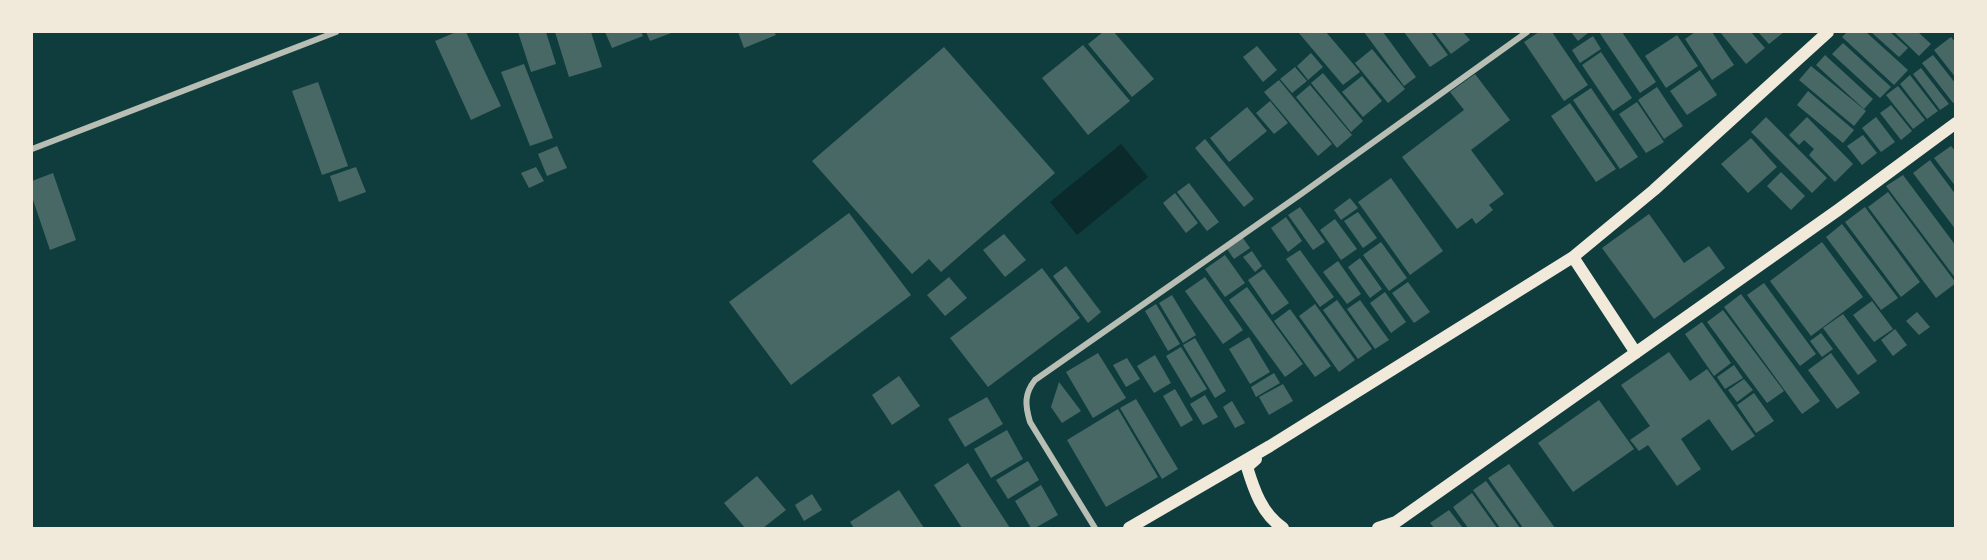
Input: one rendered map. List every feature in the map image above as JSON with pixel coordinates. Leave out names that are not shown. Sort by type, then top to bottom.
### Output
[{"type":"main road","points":[[1129,528],[1270,446],[1573,256],[1654,190],[1828,32]]},
{"type":"main road","points":[[1378,528],[1396,522],[1956,123]]},
{"type":"main road","points":[[1573,256],[1636,353]]},
{"type":"main road","points":[[1270,446],[1247,467],[1257,498],[1276,524],[1283,528]]},
{"type":"street","points":[[32,149],[336,32]]},
{"type":"street","points":[[1095,528],[1030,422],[1026,406],[1027,390],[1035,380],[1527,32]]},
{"type":"water","points":[[1121,144],[1148,177],[1077,235],[1050,202]]},
{"type":"building","points":[[456,32],[466,32],[501,106],[471,120],[435,41]]},
{"type":"building","points":[[518,32],[546,32],[556,64],[531,72]]},
{"type":"building","points":[[555,32],[591,32],[602,67],[569,77]]},
{"type":"building","points":[[605,32],[641,32],[643,36],[612,48]]},
{"type":"building","points":[[646,32],[674,32],[650,41]]},
{"type":"building","points":[[738,32],[774,32],[776,35],[744,48]]},
{"type":"building","points":[[1103,32],[1114,32],[1154,79],[1132,97],[1088,44]]},
{"type":"building","points":[[1298,32],[1326,32],[1360,72],[1343,85]]},
{"type":"building","points":[[1364,32],[1383,32],[1416,77],[1404,86]]},
{"type":"building","points":[[1404,32],[1431,32],[1448,55],[1430,67]]},
{"type":"building","points":[[1434,32],[1463,32],[1470,40],[1451,54]]},
{"type":"building","points":[[1539,32],[1552,32],[1588,85],[1564,101],[1524,42]]},
{"type":"building","points":[[1571,32],[1587,32],[1588,33],[1578,41]]},
{"type":"building","points":[[1599,32],[1622,32],[1656,82],[1640,93]]},
{"type":"building","points":[[1695,32],[1712,32],[1734,65],[1712,80],[1685,39]]},
{"type":"building","points":[[1720,32],[1751,32],[1765,48],[1746,64]]},
{"type":"building","points":[[1758,32],[1784,32],[1769,44]]},
{"type":"building","points":[[1847,32],[1866,32],[1908,70],[1894,85],[1842,37]]},
{"type":"building","points":[[1871,32],[1890,32],[1908,48],[1899,57]]},
{"type":"building","points":[[1894,32],[1918,32],[1931,44],[1919,56]]},
{"type":"building","points":[[1677,35],[1698,66],[1666,88],[1645,56]]},
{"type":"building","points":[[1593,36],[1601,49],[1580,63],[1572,50]]},
{"type":"building","points":[[1951,37],[1956,43],[1956,78],[1934,50]]},
{"type":"building","points":[[1843,43],[1891,87],[1880,98],[1832,54]]},
{"type":"building","points":[[1083,45],[1130,101],[1088,135],[1042,78]]},
{"type":"building","points":[[1257,46],[1277,70],[1263,82],[1243,57]]},
{"type":"building","points":[[944,47],[1055,173],[941,272],[929,259],[912,274],[812,161]]},
{"type":"building","points":[[1372,49],[1405,89],[1388,103],[1355,63]]},
{"type":"building","points":[[1601,52],[1632,98],[1613,111],[1582,65]]},
{"type":"building","points":[[1311,53],[1323,67],[1308,80],[1297,66]]},
{"type":"building","points":[[1825,55],[1873,99],[1864,109],[1816,65]]},
{"type":"building","points":[[1933,55],[1956,84],[1956,101],[1953,103],[1922,63]]},
{"type":"building","points":[[524,64],[553,138],[530,146],[501,72]]},
{"type":"building","points":[[1811,66],[1866,111],[1854,126],[1799,80]]},
{"type":"building","points":[[1295,67],[1307,81],[1292,93],[1280,79]]},
{"type":"building","points":[[1921,68],[1949,104],[1940,110],[1913,74]]},
{"type":"building","points":[[1700,70],[1717,95],[1687,115],[1670,91]]},
{"type":"building","points":[[1323,73],[1363,121],[1351,132],[1311,83]]},
{"type":"building","points":[[1475,74],[1510,120],[1471,150],[1504,194],[1489,205],[1493,210],[1476,224],[1472,218],[1457,229],[1402,157],[1464,110],[1450,92]]},
{"type":"building","points":[[1910,75],[1938,111],[1927,119],[1900,84]]},
{"type":"building","points":[[1362,76],[1382,101],[1363,117],[1342,92]]},
{"type":"building","points":[[1279,80],[1332,144],[1318,156],[1264,92]]},
{"type":"building","points":[[318,82],[348,166],[322,175],[292,91]]},
{"type":"building","points":[[1310,85],[1352,135],[1337,148],[1296,97]]},
{"type":"building","points":[[1898,86],[1925,120],[1913,129],[1886,95]]},
{"type":"building","points":[[1657,87],[1683,126],[1664,139],[1638,100]]},
{"type":"building","points":[[1591,88],[1638,157],[1620,169],[1573,100]]},
{"type":"building","points":[[1808,91],[1854,130],[1843,143],[1797,105]]},
{"type":"building","points":[[1270,101],[1288,123],[1274,134],[1256,113]]},
{"type":"building","points":[[1637,102],[1664,142],[1646,153],[1619,114]]},
{"type":"building","points":[[1570,103],[1616,169],[1596,182],[1551,116]]},
{"type":"building","points":[[1891,105],[1912,131],[1901,140],[1880,113]]},
{"type":"building","points":[[1247,107],[1267,131],[1229,162],[1210,138]]},
{"type":"building","points":[[1766,117],[1827,178],[1812,193],[1751,132]]},
{"type":"building","points":[[1807,117],[1853,164],[1835,182],[1809,155],[1814,149],[1804,140],[1799,145],[1789,135]]},
{"type":"building","points":[[1876,117],[1895,142],[1881,152],[1862,128]]},
{"type":"building","points":[[1863,135],[1877,153],[1862,165],[1847,146]]},
{"type":"building","points":[[1751,138],[1777,167],[1748,193],[1721,164]]},
{"type":"building","points":[[1205,139],[1254,199],[1244,207],[1195,148]]},
{"type":"building","points":[[557,146],[567,168],[547,176],[538,154]]},
{"type":"building","points":[[1951,146],[1956,152],[1956,187],[1934,158]]},
{"type":"building","points":[[1930,160],[1956,195],[1956,230],[1913,173]]},
{"type":"building","points":[[356,167],[366,192],[339,202],[330,176]]},
{"type":"building","points":[[536,167],[544,181],[529,188],[521,173]]},
{"type":"building","points":[[1781,172],[1805,196],[1791,210],[1767,186]]},
{"type":"building","points":[[53,173],[76,240],[50,250],[32,197],[32,181]]},
{"type":"building","points":[[1903,175],[1956,246],[1956,279],[1886,186]]},
{"type":"building","points":[[1391,178],[1443,251],[1410,275],[1358,202]]},
{"type":"building","points":[[1189,183],[1219,222],[1207,231],[1177,192]]},
{"type":"building","points":[[1888,192],[1956,283],[1936,298],[1868,207]]},
{"type":"building","points":[[1175,193],[1198,223],[1186,233],[1163,203]]},
{"type":"building","points":[[1350,198],[1358,208],[1341,220],[1334,210]]},
{"type":"building","points":[[1300,207],[1325,242],[1313,250],[1288,215]]},
{"type":"building","points":[[1865,207],[1920,282],[1901,297],[1845,222]]},
{"type":"building","points":[[1358,212],[1377,238],[1363,248],[1344,221]]},
{"type":"building","points":[[849,213],[911,295],[791,385],[729,302]]},
{"type":"building","points":[[1649,214],[1684,263],[1709,246],[1725,268],[1654,319],[1602,248]]},
{"type":"building","points":[[1286,217],[1302,241],[1288,252],[1271,228]]},
{"type":"building","points":[[1335,219],[1357,249],[1341,260],[1320,230]]},
{"type":"building","points":[[1842,224],[1898,298],[1881,310],[1826,237]]},
{"type":"building","points":[[1004,234],[1026,260],[1005,277],[983,250]]},
{"type":"building","points":[[1243,238],[1250,248],[1234,259],[1227,249]]},
{"type":"building","points":[[1381,242],[1407,278],[1389,291],[1363,255]]},
{"type":"building","points":[[1822,242],[1863,297],[1811,336],[1770,281]]},
{"type":"building","points":[[1300,250],[1334,297],[1320,307],[1286,259]]},
{"type":"building","points":[[1252,251],[1262,266],[1255,272],[1243,257]]},
{"type":"building","points":[[1225,255],[1245,283],[1225,297],[1205,269]]},
{"type":"building","points":[[1360,258],[1382,289],[1370,298],[1348,267]]},
{"type":"building","points":[[1338,261],[1361,294],[1347,304],[1323,272]]},
{"type":"building","points":[[1066,266],[1101,312],[1088,323],[1053,276]]},
{"type":"building","points":[[1042,268],[1080,318],[988,387],[950,338]]},
{"type":"building","points":[[1264,269],[1289,303],[1272,315],[1248,280]]},
{"type":"building","points":[[949,277],[967,298],[945,316],[927,295]]},
{"type":"building","points":[[1205,277],[1243,330],[1223,344],[1185,291]]},
{"type":"building","points":[[1408,282],[1430,312],[1414,323],[1392,293]]},
{"type":"building","points":[[1764,283],[1816,354],[1800,366],[1747,295]]},
{"type":"building","points":[[1247,287],[1303,364],[1285,377],[1229,300]]},
{"type":"building","points":[[1385,292],[1406,322],[1391,333],[1370,303]]},
{"type":"building","points":[[1741,294],[1820,401],[1802,414],[1724,307]]},
{"type":"building","points":[[1172,295],[1196,335],[1183,343],[1159,303]]},
{"type":"building","points":[[1337,300],[1372,349],[1358,359],[1323,310]]},
{"type":"building","points":[[1360,300],[1389,340],[1375,349],[1347,309]]},
{"type":"building","points":[[1872,301],[1893,329],[1874,342],[1853,315]]},
{"type":"building","points":[[1156,304],[1180,344],[1168,351],[1145,311]]},
{"type":"building","points":[[1315,304],[1355,360],[1339,372],[1299,316]]},
{"type":"building","points":[[1290,309],[1331,366],[1315,377],[1274,321]]},
{"type":"building","points":[[1723,310],[1784,391],[1767,403],[1707,322]]},
{"type":"building","points":[[1917,312],[1930,327],[1919,335],[1906,321]]},
{"type":"building","points":[[1843,314],[1877,361],[1858,375],[1823,328]]},
{"type":"building","points":[[1702,322],[1731,363],[1714,376],[1685,334]]},
{"type":"building","points":[[1895,329],[1907,345],[1893,356],[1881,340]]},
{"type":"building","points":[[1821,333],[1833,349],[1822,357],[1810,341]]},
{"type":"building","points":[[1249,337],[1270,372],[1250,384],[1229,349]]},
{"type":"building","points":[[1195,338],[1226,391],[1215,398],[1183,345]]},
{"type":"building","points":[[1181,347],[1207,389],[1191,398],[1166,356]]},
{"type":"building","points":[[1669,352],[1690,381],[1707,369],[1755,436],[1732,451],[1709,419],[1681,439],[1701,469],[1677,486],[1648,445],[1639,451],[1630,440],[1650,426],[1621,385]]},
{"type":"building","points":[[1098,353],[1126,398],[1093,418],[1066,372]]},
{"type":"building","points":[[1831,353],[1860,393],[1837,409],[1808,370]]},
{"type":"building","points":[[1155,355],[1171,383],[1154,393],[1137,366]]},
{"type":"building","points":[[1127,358],[1140,379],[1126,387],[1113,365]]},
{"type":"building","points":[[1734,365],[1743,378],[1725,389],[1717,377]]},
{"type":"building","points":[[1274,373],[1280,383],[1256,397],[1251,387]]},
{"type":"building","points":[[899,376],[920,406],[892,425],[872,395]]},
{"type":"building","points":[[1744,379],[1753,390],[1737,402],[1728,390]]},
{"type":"building","points":[[1059,382],[1081,411],[1062,423],[1051,407]]},
{"type":"building","points":[[1283,384],[1293,401],[1269,415],[1259,397]]},
{"type":"building","points":[[1175,389],[1193,420],[1181,427],[1163,396]]},
{"type":"building","points":[[1754,393],[1774,421],[1756,433],[1737,405]]},
{"type":"building","points":[[1205,395],[1218,417],[1203,425],[1190,404]]},
{"type":"building","points":[[987,397],[1003,424],[965,447],[948,419]]},
{"type":"building","points":[[1136,399],[1178,469],[1162,479],[1120,408]]},
{"type":"building","points":[[1599,400],[1634,449],[1573,492],[1538,443]]},
{"type":"building","points":[[1232,401],[1245,423],[1235,428],[1223,407]]},
{"type":"building","points":[[1118,409],[1158,477],[1106,507],[1067,440]]},
{"type":"building","points":[[1007,430],[1023,459],[991,478],[974,449]]},
{"type":"building","points":[[1028,461],[1039,480],[1008,499],[996,480]]},
{"type":"building","points":[[968,463],[1010,528],[962,528],[934,485]]},
{"type":"building","points":[[1509,464],[1555,528],[1523,528],[1488,478]]},
{"type":"building","points":[[757,476],[786,510],[763,528],[745,528],[724,503]]},
{"type":"building","points":[[1486,481],[1520,528],[1500,528],[1473,490]]},
{"type":"building","points":[[1041,485],[1058,515],[1031,528],[1015,501]]},
{"type":"building","points":[[899,490],[924,528],[854,528],[850,522]]},
{"type":"building","points":[[1472,493],[1497,528],[1468,528],[1453,507]]},
{"type":"building","points":[[812,494],[822,510],[804,521],[795,505]]},
{"type":"building","points":[[1449,510],[1463,528],[1434,528],[1430,523]]}]
